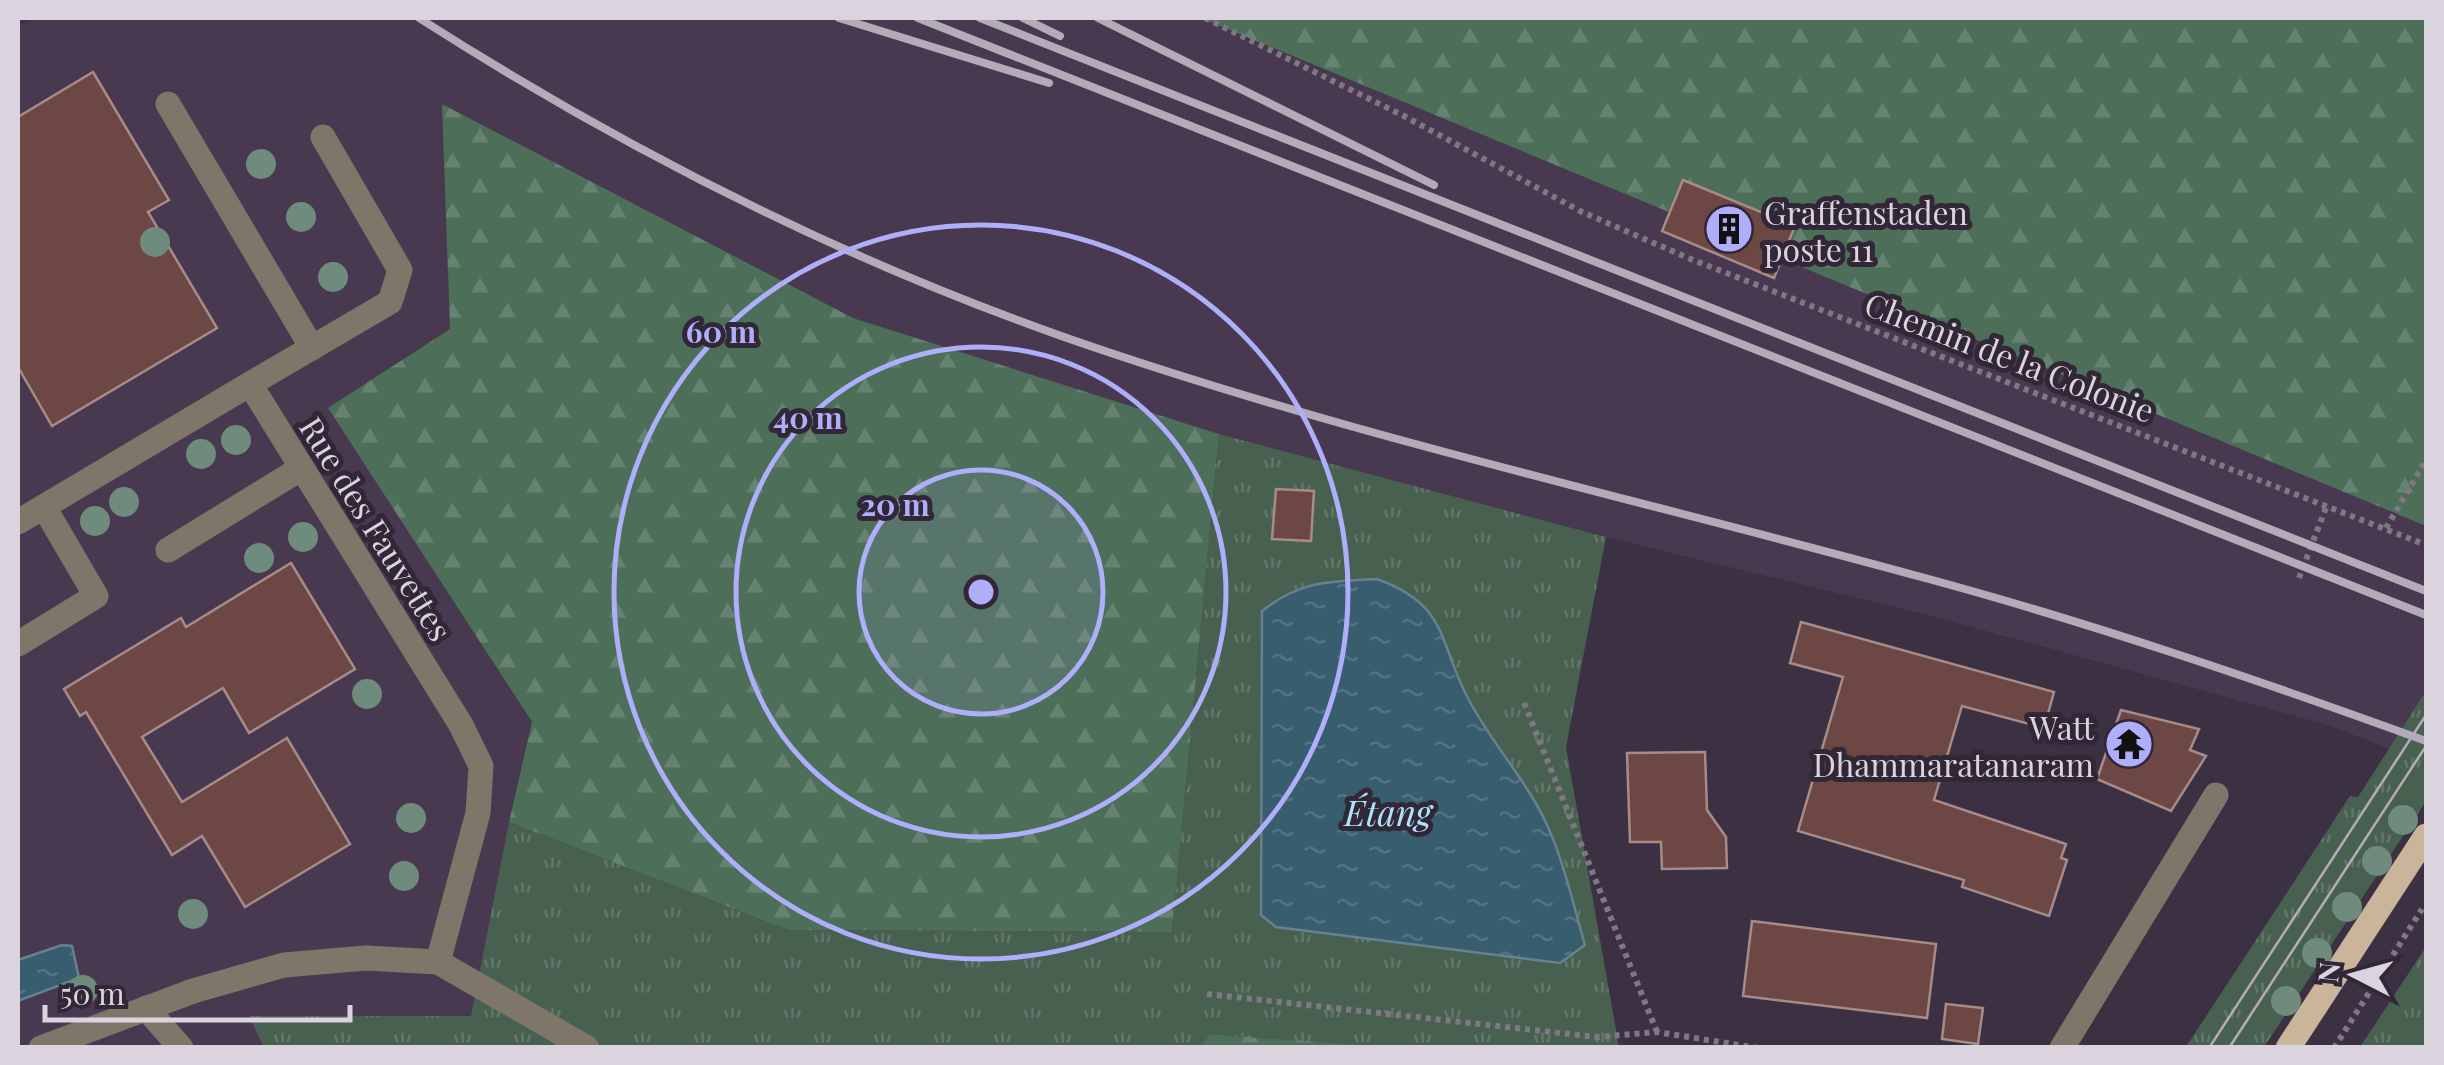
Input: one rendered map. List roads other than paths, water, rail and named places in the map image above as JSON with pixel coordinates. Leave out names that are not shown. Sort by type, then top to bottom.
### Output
[{"type":"main road","points":[[2288,1048],[2426,836]]},
{"type":"street","points":[[168,104],[312,348]]},
{"type":"street","points":[[18,522],[390,302],[400,270],[323,137]]},
{"type":"street","name":"Rue des Fauvettes","points":[[250,384],[461,725],[481,766],[478,813],[438,962]]},
{"type":"street","points":[[168,550],[300,468]]},
{"type":"street","points":[[18,644],[96,596],[44,506]]},
{"type":"street","points":[[2062,1048],[2216,795]]},
{"type":"street","points":[[41,1048],[146,1008],[284,965],[366,958],[438,962],[587,1048]]},
{"type":"street","points":[[146,1008],[181,1048]]},
{"type":"water","name":"Étang","points":[[1377,579],[1418,601],[1430,614],[1470,702],[1543,816],[1561,861],[1585,945],[1560,963],[1276,927],[1261,915],[1262,611],[1303,588]]},
{"type":"water","points":[[62,945],[72,946],[79,978],[18,1001],[18,960]]},
{"type":"tram line","points":[[2209,1048],[2426,715]]},
{"type":"tram line","points":[[2229,1048],[2426,746]]},
{"type":"railway","points":[[419,18],[573,111],[732,196],[896,272],[1064,337],[1384,435],[2052,614],[2426,741]]},
{"type":"railway","points":[[839,18],[1049,83]]},
{"type":"railway","points":[[918,18],[2426,615]]},
{"type":"railway","points":[[980,18],[2426,591]]},
{"type":"railway","points":[[1023,18],[1060,36]]},
{"type":"railway","points":[[1098,18],[1434,185]]},
{"type":"place","name":"Graffenstaden poste 11","points":[[1729,229]]},
{"type":"place","name":"Watt Dhammaratanaram","points":[[2129,744]]}]
